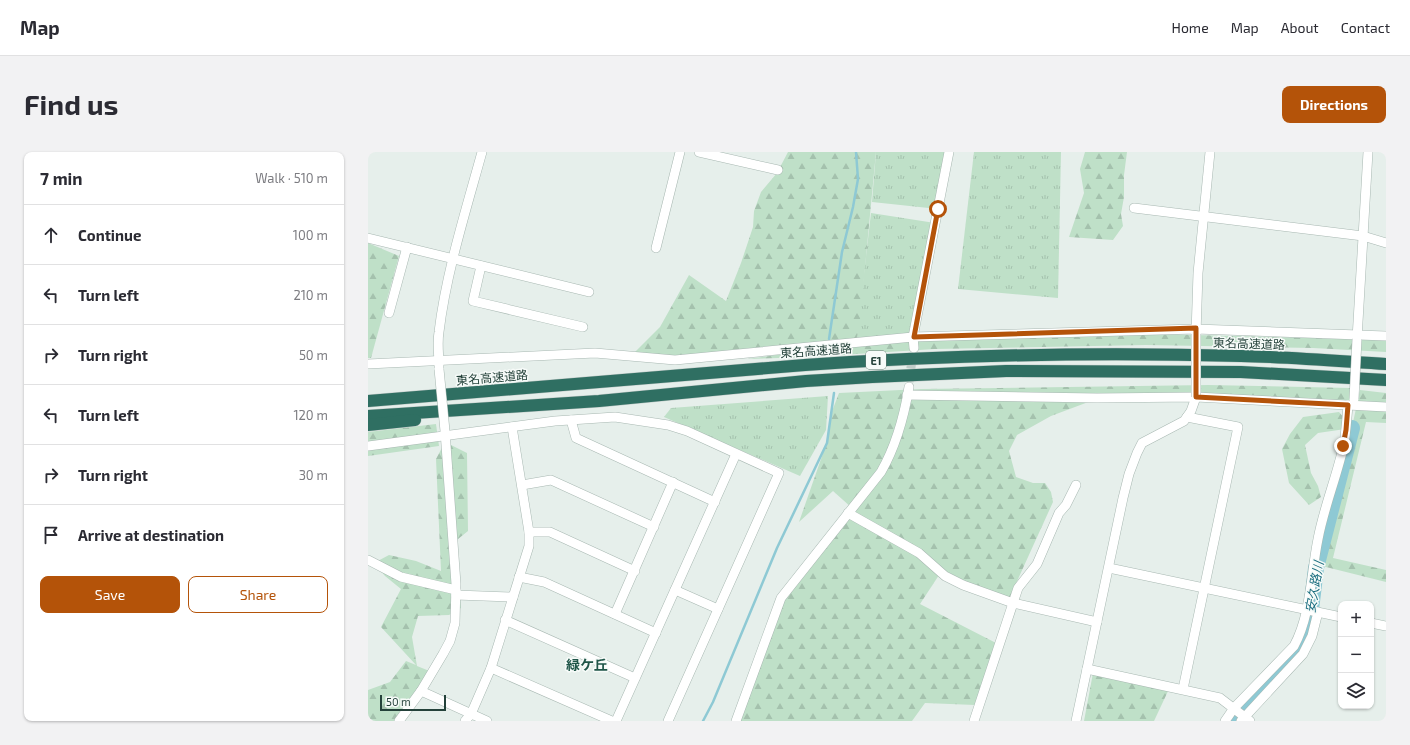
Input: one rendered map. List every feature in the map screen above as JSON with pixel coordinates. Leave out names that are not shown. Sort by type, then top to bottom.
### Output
[{"type":"highway","name":"東名高速道路","points":[[368,401],[872,360],[1005,355],[1228,355],[1386,364]]},
{"type":"highway","name":"E1","points":[[368,416],[599,401],[806,381],[1006,371],[1241,372],[1386,380]]},
{"type":"highway","points":[[368,425],[599,401]]},
{"type":"street","points":[[398,721],[421,691],[443,654],[450,641],[455,623],[456,592],[438,334],[453,259],[482,152]]},
{"type":"street","points":[[656,248],[680,152]]},
{"type":"street","points":[[699,152],[778,170]]},
{"type":"street","points":[[914,348],[914,337],[948,152]]},
{"type":"street","points":[[1076,721],[1128,480],[1136,453],[1142,443],[1184,421],[1191,411],[1196,397],[1198,273],[1210,152]]},
{"type":"street","points":[[1225,721],[1234,708],[1294,646],[1299,636],[1306,609],[1321,525],[1343,446],[1352,403],[1358,336],[1368,152]]},
{"type":"street","points":[[1134,208],[1363,236],[1386,243]]},
{"type":"street","points":[[368,238],[589,292]]},
{"type":"street","points":[[389,313],[406,247]]},
{"type":"street","points":[[481,266],[473,301],[583,327]]},
{"type":"street","points":[[368,364],[439,365],[595,352],[675,360],[914,337],[1196,331],[1386,336]]},
{"type":"street","points":[[736,721],[781,598],[881,472],[891,455],[898,436],[908,391],[1097,398],[1196,397],[1352,403],[1386,407]]},
{"type":"street","points":[[368,446],[445,434],[571,420],[615,417],[668,425],[687,431],[780,473],[668,721]]},
{"type":"street","points":[[1183,689],[1238,427],[1187,417]]},
{"type":"street","points":[[571,420],[576,438],[715,502]]},
{"type":"street","points":[[468,717],[491,668],[529,546],[529,532],[512,427]]},
{"type":"street","points":[[616,721],[736,454]]},
{"type":"street","points":[[522,485],[551,480],[654,527]]},
{"type":"street","points":[[616,614],[673,482]]},
{"type":"street","points":[[974,721],[1018,588],[1037,564],[1059,513],[1066,505],[1076,485]]},
{"type":"street","points":[[848,513],[919,553],[945,576],[963,585],[1013,603],[1097,622]]},
{"type":"street","points":[[529,532],[550,532],[635,571]]},
{"type":"street","points":[[368,560],[401,577],[456,592],[513,596]]},
{"type":"street","points":[[1109,568],[1338,616]]},
{"type":"street","points":[[519,577],[544,582],[656,633]]},
{"type":"street","points":[[675,590],[718,609]]},
{"type":"street","points":[[1087,669],[1220,698],[1234,708],[1245,720],[1303,654],[1312,636],[1318,612]]},
{"type":"street","points":[[506,620],[635,678]]},
{"type":"street","points":[[1374,624],[1386,626]]},
{"type":"street","points":[[491,668],[612,721]]},
{"type":"street","points":[[421,691],[468,717],[487,721]]},
{"type":"green space","points":[[788,152],[876,152],[860,320],[856,343],[673,360],[634,353],[660,327],[689,275],[726,301],[753,227],[754,211],[761,192],[777,173]]},
{"type":"green space","points":[[876,152],[949,152],[938,209],[872,202]]},
{"type":"green space","points":[[974,152],[1061,152],[1058,298],[958,289]]},
{"type":"green space","points":[[1085,152],[1127,152],[1124,175],[1124,197],[1121,214],[1123,226],[1113,240],[1069,237],[1084,193],[1080,169]]},
{"type":"green space","points":[[871,213],[935,223],[913,337],[856,343]]},
{"type":"green space","points":[[368,243],[399,256],[371,358],[368,358]]},
{"type":"green space","points":[[1080,332],[1386,340],[1386,352],[1313,348],[1146,345],[935,349],[809,357],[747,359],[904,338]]},
{"type":"green space","points":[[1208,385],[1350,388],[1350,401],[1091,401],[1051,416],[1017,435],[1009,451],[1016,477],[1033,483],[1045,483],[1051,492],[1053,502],[1008,601],[941,572],[920,604],[996,643],[975,705],[925,703],[912,721],[736,721],[763,646],[794,581],[852,508],[833,491],[799,522],[828,439],[831,414],[839,393],[921,389]]},
{"type":"green space","points":[[1360,390],[1386,393],[1386,423],[1366,422],[1333,558],[1386,570],[1386,582],[1322,566],[1352,428],[1318,433],[1305,445],[1311,473],[1318,486],[1321,497],[1309,505],[1289,483],[1282,449],[1290,434],[1303,417],[1339,412],[1352,427]]},
{"type":"green space","points":[[828,396],[826,430],[800,476],[664,417],[671,408]]},
{"type":"green space","points":[[436,424],[439,446],[368,456],[368,432]]},
{"type":"green space","points":[[445,442],[467,453],[468,531],[453,543],[461,608],[449,615],[418,616],[412,637],[417,666],[432,672],[399,721],[368,721],[368,690],[390,682],[406,661],[416,665],[381,627],[401,589],[385,576],[374,563],[389,555],[416,561],[441,571],[436,459]]},
{"type":"green space","points":[[1093,673],[1169,689],[1154,721],[1084,721]]},
{"type":"waterway","points":[[829,339],[842,252],[858,179],[856,152]]},
{"type":"waterway","points":[[703,721],[713,702],[777,548],[827,443],[834,393]]},
{"type":"waterway","name":"安久路川","points":[[1232,721],[1297,650],[1306,637],[1310,618],[1316,568],[1352,428]]},
{"type":"tunnel","points":[[909,382],[913,353]]},
{"type":"district","name":"緑ケ丘","points":[[587,664]]},
{"type":"route","points":[[938,209],[914,337],[1196,328],[1196,397],[1348,405],[1343,446]]}]
